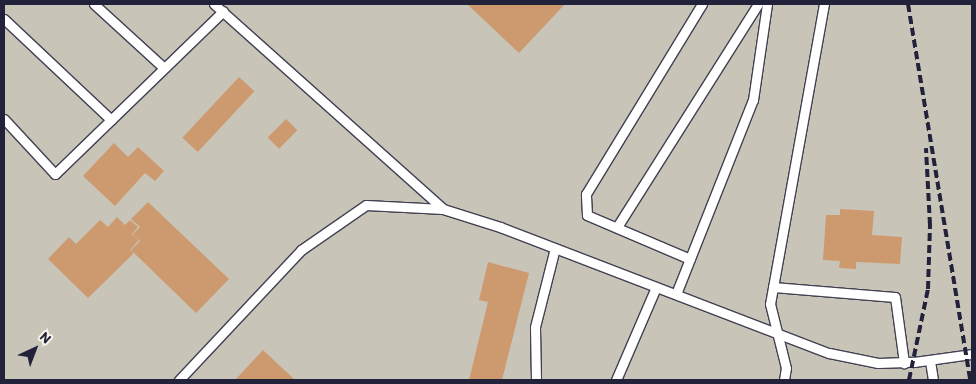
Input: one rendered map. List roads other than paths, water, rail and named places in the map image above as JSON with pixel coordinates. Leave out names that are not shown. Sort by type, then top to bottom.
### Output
[{"type":"lane","points":[[94,4],[164,68]]},
{"type":"lane","points":[[214,4],[443,209]]},
{"type":"lane","points":[[690,259],[587,215],[586,194],[702,4]]},
{"type":"lane","points":[[617,228],[758,4]]},
{"type":"lane","points":[[676,294],[753,100],[767,4]]},
{"type":"lane","points":[[784,380],[786,368],[770,304],[824,4]]},
{"type":"lane","points":[[4,119],[55,174],[223,11]]},
{"type":"lane","points":[[4,19],[111,120]]},
{"type":"lane","points":[[179,380],[301,250],[366,205],[443,209],[555,248],[829,353],[878,363],[930,361],[972,354]]},
{"type":"lane","points":[[536,380],[535,327],[555,248]]},
{"type":"lane","points":[[616,380],[656,287]]},
{"type":"lane","points":[[773,287],[895,297],[904,362]]},
{"type":"lane","points":[[930,361],[933,380]]},
{"type":"railway","points":[[908,4],[970,380]]},
{"type":"railway","points":[[909,380],[928,289],[930,225],[926,148]]}]
